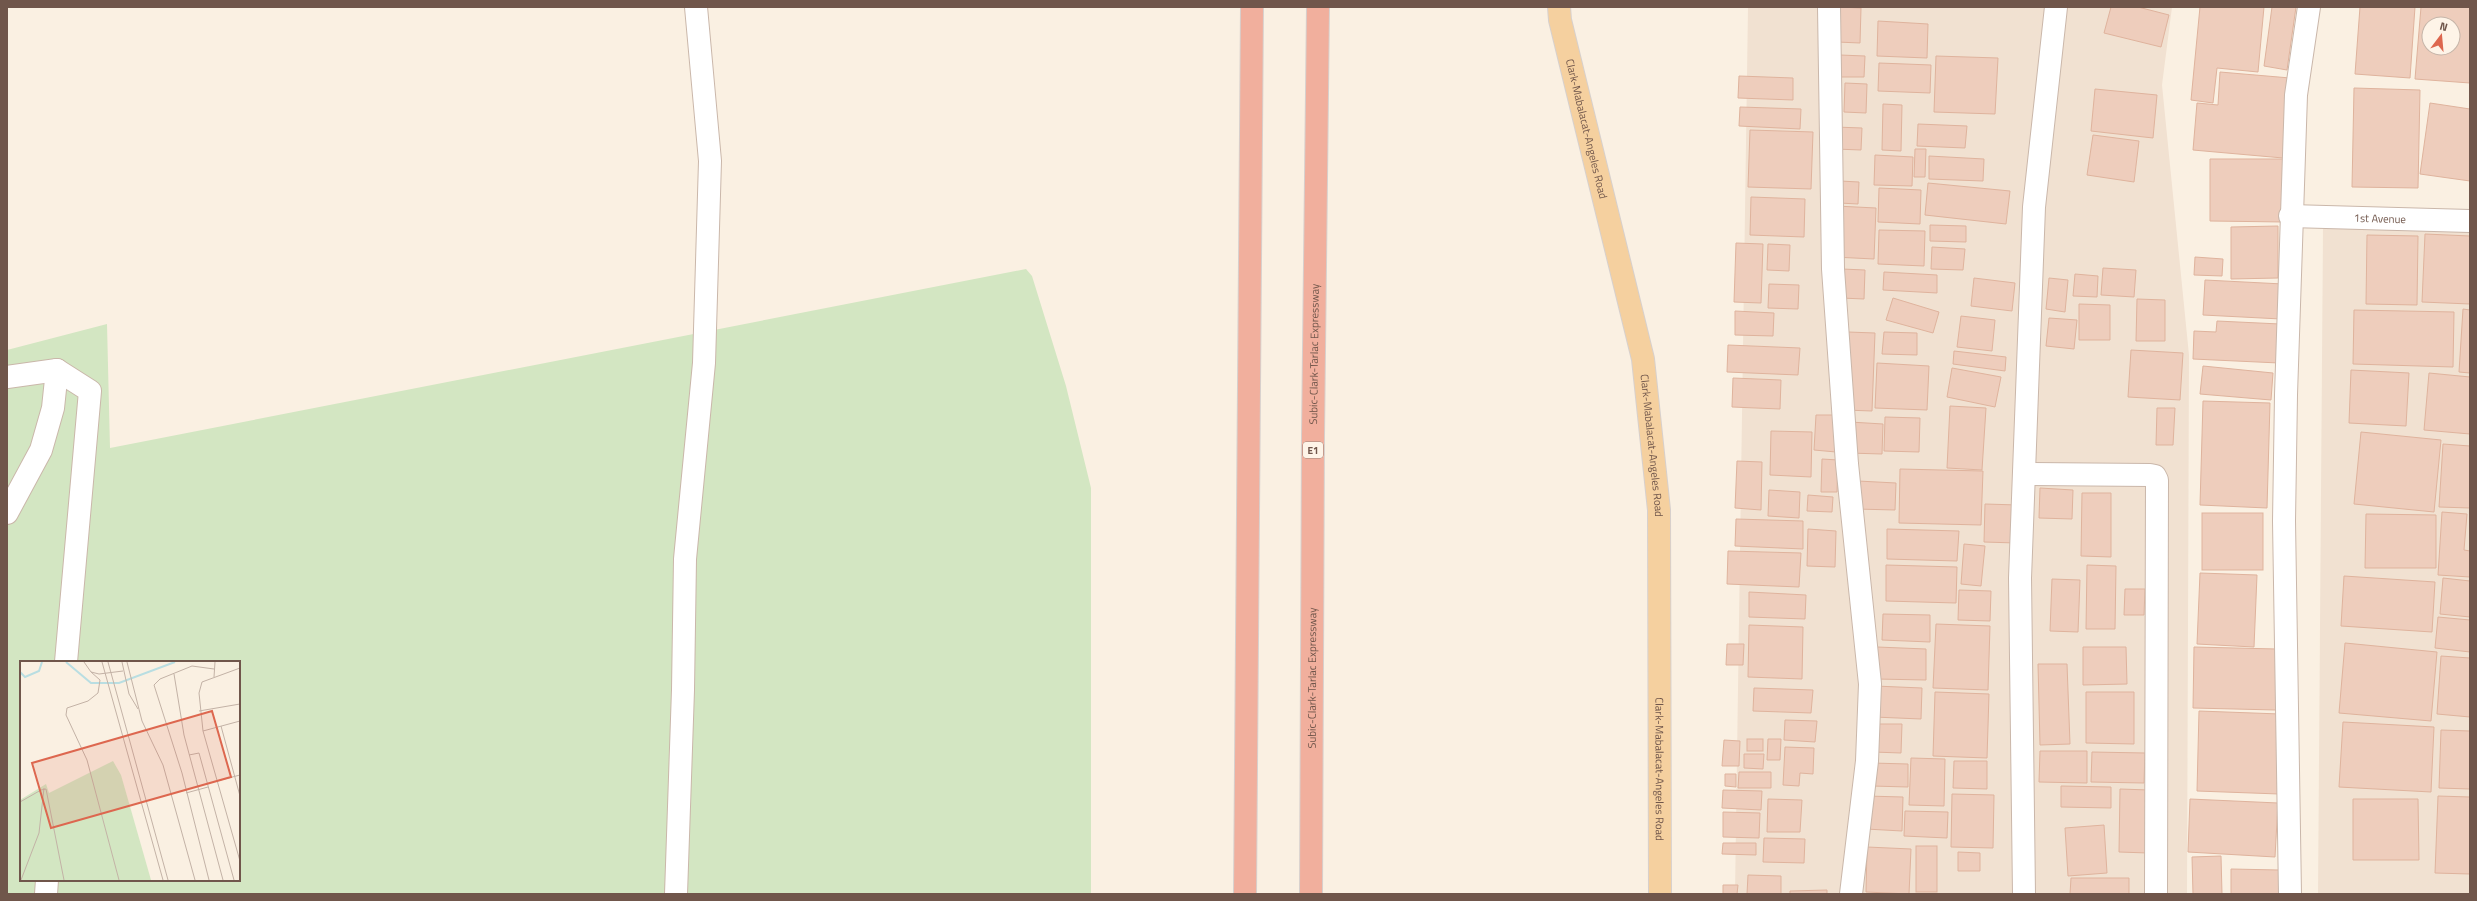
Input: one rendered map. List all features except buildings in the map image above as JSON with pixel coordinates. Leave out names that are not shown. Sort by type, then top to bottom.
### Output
[{"type":"highway","points":[[1245,894],[1252,7]]},
{"type":"highway","name":"Subic-Clark-Tarlac Expressway","points":[[1311,894],[1313,444],[1318,7]]},
{"type":"main road","name":"Clark-Mabalacat-Angeles Road","points":[[1559,7],[1560,20],[1643,359],[1659,510],[1660,894]]},
{"type":"street","points":[[676,894],[684,690],[685,559],[704,363],[710,161],[696,7]]},
{"type":"street","points":[[1829,7],[1833,269],[1847,464],[1870,684],[1867,761],[1851,894]]},
{"type":"street","points":[[2024,894],[2020,578],[2034,207],[2056,7]]},
{"type":"street","points":[[2290,894],[2284,513],[2290,216],[2296,95],[2309,7]]},
{"type":"street","name":"1st Avenue","points":[[2290,216],[2470,221]]},
{"type":"street","points":[[7,513],[41,450],[53,408],[57,370]]},
{"type":"street","points":[[7,377],[57,370],[90,391],[66,661]]},
{"type":"street","points":[[2024,474],[2150,475],[2155,476],[2157,480],[2156,894]]},
{"type":"street","points":[[46,894],[47,881]]},
{"type":"shaded area","points":[[1748,7],[2172,7],[2162,85],[2189,355],[2187,894],[1735,894]]},
{"type":"shaded area","points":[[2323,226],[2470,228],[2470,894],[2318,894]]},
{"type":"green space","points":[[1026,269],[1032,276],[1066,386],[1091,488],[1091,894],[7,894],[7,350],[107,324],[110,448]]}]
